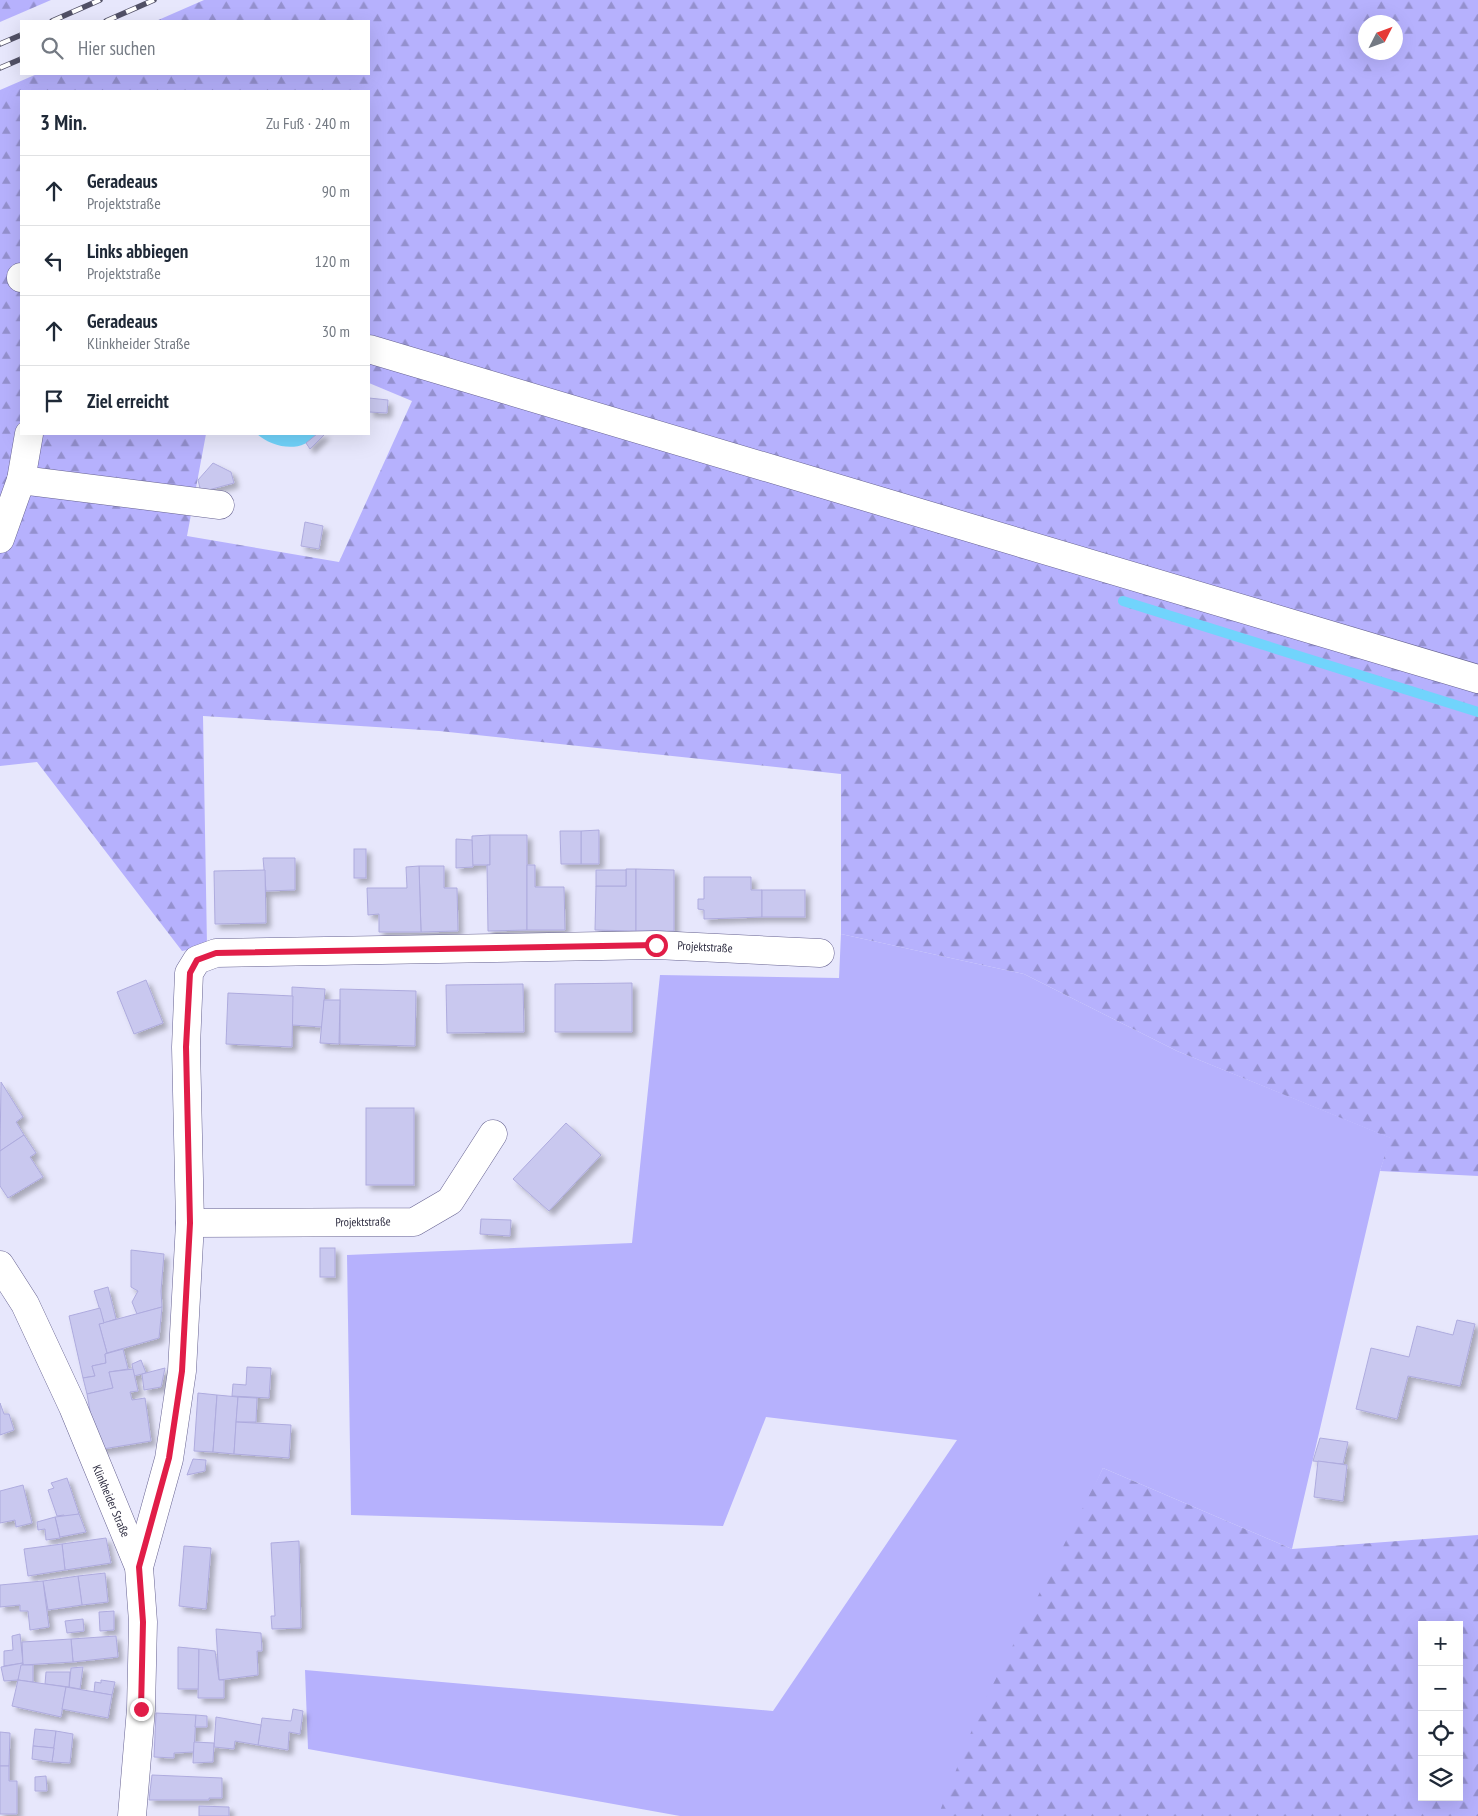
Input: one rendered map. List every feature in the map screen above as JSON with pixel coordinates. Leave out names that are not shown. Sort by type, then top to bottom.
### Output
[{"type":"street","points":[[370,349],[424,368],[686,442],[1478,679]]},
{"type":"street","points":[[0,539],[21,480],[29,435]]},
{"type":"street","points":[[21,480],[220,505]]},
{"type":"street","name":"Projektstraße","points":[[139,1567],[169,1458],[182,1371],[190,1223],[186,1047],[190,973],[197,960],[216,953],[656,945],[820,953]]},
{"type":"street","name":"Projektstraße","points":[[190,1223],[414,1222],[450,1201],[493,1134]]},
{"type":"street","name":"Klinkheider Straße","points":[[0,1265],[26,1304],[72,1407],[139,1567],[143,1622],[141,1709],[132,1816]]},
{"type":"green space","points":[[0,0],[51,0],[0,22]]},
{"type":"green space","points":[[204,0],[1478,0],[1478,1176],[1380,1171],[1390,1138],[1177,1051],[1024,974],[841,934],[841,774],[439,731],[203,716],[207,946],[182,951],[37,762],[0,766],[0,90],[35,75],[370,75],[370,20],[158,20]]},
{"type":"green space","points":[[841,934],[1024,974],[1177,1051],[1391,1138],[1380,1171],[1292,1549],[1103,1468],[942,1816],[680,1816],[308,1749],[305,1670],[773,1711],[957,1440],[766,1417],[723,1526],[351,1515],[347,1255],[632,1243],[660,975],[839,978]]},
{"type":"green space","points":[[1103,1468],[1292,1549],[1478,1535],[1478,1816],[938,1816],[979,1712]]},
{"type":"water","points":[[258,435],[316,435],[304,444],[287,447],[264,439]]},
{"type":"building","points":[[370,398],[388,400],[387,413],[370,412]]},
{"type":"building","points":[[316,435],[324,435],[310,449],[306,443]]},
{"type":"building","points":[[213,463],[231,472],[234,483],[201,492],[198,480]]},
{"type":"building","points":[[305,522],[323,526],[319,549],[301,546]]},
{"type":"building","points":[[599,830],[599,864],[581,864],[581,831]]},
{"type":"building","points":[[560,831],[581,831],[581,864],[561,864]]},
{"type":"building","points":[[490,835],[490,865],[472,865],[472,836]]},
{"type":"building","points":[[490,835],[527,835],[527,930],[488,931],[487,865],[490,865]]},
{"type":"building","points":[[456,839],[472,840],[473,867],[456,868]]},
{"type":"building","points":[[354,849],[366,849],[366,878],[354,878]]},
{"type":"building","points":[[263,858],[295,858],[295,890],[266,891]]},
{"type":"building","points":[[527,865],[535,865],[535,887],[564,887],[565,930],[527,930]]},
{"type":"building","points":[[419,866],[444,866],[444,888],[457,888],[458,931],[421,932]]},
{"type":"building","points":[[419,866],[421,932],[379,932],[379,914],[368,915],[367,888],[407,888],[406,867]]},
{"type":"building","points":[[626,869],[636,869],[636,931],[595,930],[596,886],[626,886]]},
{"type":"building","points":[[636,869],[674,870],[674,931],[636,931]]},
{"type":"building","points":[[265,870],[266,923],[215,924],[214,871]]},
{"type":"building","points":[[596,870],[626,870],[626,886],[596,886]]},
{"type":"building","points":[[704,877],[751,877],[751,890],[762,890],[762,917],[704,919],[704,910],[698,909],[698,899],[704,899]]},
{"type":"building","points":[[762,890],[805,890],[805,917],[762,917]]},
{"type":"building","points":[[146,980],[163,1023],[134,1034],[117,992]]},
{"type":"building","points":[[632,983],[632,1032],[555,1032],[555,984]]},
{"type":"building","points":[[523,984],[524,1032],[447,1033],[446,985]]},
{"type":"building","points":[[292,987],[325,989],[322,1027],[292,1025]]},
{"type":"building","points":[[340,989],[416,991],[415,1046],[340,1044]]},
{"type":"building","points":[[228,993],[293,996],[292,1047],[226,1044]]},
{"type":"building","points":[[324,1000],[340,1000],[339,1044],[320,1043]]},
{"type":"building","points":[[1,1082],[23,1117],[16,1122],[24,1135],[0,1151]]},
{"type":"building","points":[[366,1108],[414,1108],[414,1185],[366,1185]]},
{"type":"building","points":[[566,1123],[601,1155],[549,1211],[513,1179]]},
{"type":"building","points":[[24,1135],[36,1153],[30,1157],[43,1177],[8,1198],[0,1186],[0,1151]]},
{"type":"building","points":[[481,1219],[511,1220],[510,1236],[480,1234]]},
{"type":"building","points":[[320,1248],[335,1248],[335,1277],[320,1277]]},
{"type":"building","points":[[131,1250],[164,1254],[161,1291],[162,1307],[137,1314],[132,1302],[138,1291],[131,1287]]},
{"type":"building","points":[[108,1287],[116,1319],[104,1323],[94,1291]]},
{"type":"building","points":[[162,1307],[159,1338],[107,1353],[99,1324]]},
{"type":"building","points":[[100,1308],[104,1323],[99,1324],[107,1353],[105,1354],[106,1363],[92,1366],[95,1376],[83,1378],[69,1316]]},
{"type":"building","points":[[1457,1320],[1475,1324],[1460,1386],[1408,1376],[1397,1419],[1356,1409],[1371,1348],[1409,1357],[1417,1326],[1453,1335]]},
{"type":"building","points":[[123,1349],[128,1369],[109,1372],[113,1388],[87,1394],[83,1378],[95,1376],[92,1366],[106,1363],[105,1354]]},
{"type":"building","points":[[141,1360],[146,1373],[134,1376],[132,1364]]},
{"type":"building","points":[[247,1367],[271,1368],[269,1398],[232,1396],[233,1384],[246,1385]]},
{"type":"building","points":[[165,1368],[161,1387],[144,1390],[142,1374]]},
{"type":"building","points":[[133,1369],[138,1391],[130,1392],[132,1400],[145,1398],[151,1441],[97,1450],[87,1394],[113,1388],[109,1372]]},
{"type":"building","points":[[198,1393],[217,1395],[213,1452],[194,1451]]},
{"type":"building","points":[[217,1395],[238,1397],[234,1454],[213,1452]]},
{"type":"building","points":[[238,1397],[257,1398],[256,1422],[236,1422]]},
{"type":"building","points":[[0,1403],[4,1414],[9,1414],[14,1430],[0,1435]]},
{"type":"building","points":[[236,1422],[291,1425],[289,1458],[234,1454]]},
{"type":"building","points":[[1320,1438],[1348,1442],[1343,1464],[1313,1461]]},
{"type":"building","points":[[193,1459],[206,1460],[205,1471],[187,1475]]},
{"type":"building","points":[[1318,1461],[1347,1465],[1343,1501],[1314,1497]]},
{"type":"building","points":[[67,1478],[79,1514],[65,1517],[64,1515],[57,1516],[48,1490],[54,1488],[51,1483]]},
{"type":"building","points":[[23,1485],[32,1523],[16,1527],[15,1520],[0,1523],[0,1491]]},
{"type":"building","points":[[79,1514],[86,1532],[60,1537],[55,1517]]},
{"type":"building","points":[[55,1517],[60,1538],[46,1540],[45,1529],[38,1530],[37,1522]]},
{"type":"building","points":[[106,1538],[111,1563],[65,1570],[62,1544]]},
{"type":"building","points":[[299,1541],[301,1628],[272,1629],[271,1616],[275,1616],[271,1543]]},
{"type":"building","points":[[62,1544],[65,1570],[28,1576],[24,1549]]},
{"type":"building","points":[[184,1546],[211,1548],[206,1609],[179,1606]]},
{"type":"building","points":[[105,1573],[108,1602],[82,1605],[78,1576]]},
{"type":"building","points":[[78,1576],[82,1605],[48,1610],[43,1581]]},
{"type":"building","points":[[43,1581],[49,1627],[30,1630],[28,1611],[20,1611],[20,1605],[0,1607],[0,1585]]},
{"type":"building","points":[[114,1611],[114,1630],[100,1631],[99,1612]]},
{"type":"building","points":[[83,1619],[84,1631],[67,1633],[65,1621]]},
{"type":"building","points":[[216,1629],[261,1633],[262,1651],[257,1651],[258,1675],[219,1680]]},
{"type":"building","points":[[20,1634],[23,1663],[4,1666],[4,1651],[13,1650],[12,1636]]},
{"type":"building","points":[[116,1636],[118,1657],[73,1662],[71,1639]]},
{"type":"building","points":[[71,1639],[73,1662],[23,1665],[22,1642]]},
{"type":"building","points":[[178,1647],[199,1649],[199,1689],[178,1689]]},
{"type":"building","points":[[199,1649],[215,1651],[219,1680],[224,1680],[224,1698],[198,1698]]},
{"type":"building","points":[[23,1663],[18,1680],[4,1681],[1,1667]]},
{"type":"building","points":[[21,1665],[33,1665],[33,1682],[18,1680]]},
{"type":"building","points":[[83,1667],[80,1689],[69,1687],[71,1668]]},
{"type":"building","points":[[46,1672],[70,1672],[69,1687],[45,1684]]},
{"type":"building","points":[[18,1680],[66,1687],[61,1717],[12,1706]]},
{"type":"building","points":[[101,1680],[115,1682],[112,1695],[94,1692],[95,1682],[101,1683]]},
{"type":"building","points":[[66,1687],[112,1695],[108,1718],[62,1709]]},
{"type":"building","points":[[293,1709],[303,1711],[300,1734],[289,1732],[288,1750],[258,1745],[262,1718],[291,1721]]},
{"type":"building","points":[[156,1713],[196,1715],[194,1752],[174,1753],[174,1758],[154,1757]]},
{"type":"building","points":[[196,1715],[207,1716],[207,1727],[195,1727]]},
{"type":"building","points":[[216,1717],[261,1725],[258,1745],[235,1741],[234,1749],[214,1747]]},
{"type":"building","points":[[35,1729],[56,1731],[54,1748],[33,1746]]},
{"type":"building","points":[[56,1731],[73,1734],[70,1763],[52,1762]]},
{"type":"building","points":[[0,1732],[10,1733],[9,1766],[0,1766]]},
{"type":"building","points":[[194,1742],[214,1743],[213,1762],[193,1763]]},
{"type":"building","points":[[33,1746],[54,1748],[52,1762],[32,1759]]},
{"type":"building","points":[[0,1766],[9,1766],[9,1781],[17,1781],[17,1814],[0,1814]]},
{"type":"building","points":[[152,1775],[222,1778],[222,1798],[209,1798],[209,1800],[149,1800]]},
{"type":"building","points":[[46,1776],[47,1791],[35,1791],[35,1777]]},
{"type":"building","points":[[199,1806],[229,1807],[229,1816],[199,1816]]},
{"type":"waterway","points":[[1123,601],[1478,712]]},
{"type":"railway","points":[[54,20],[100,0]]},
{"type":"railway","points":[[108,20],[154,0]]},
{"type":"railway","points":[[0,44],[20,35]]},
{"type":"railway","points":[[0,68],[20,59]]},
{"type":"route","points":[[141,1709],[143,1622],[139,1567],[169,1458],[182,1371],[190,1223],[186,1047],[190,973],[197,960],[216,953],[656,945]]}]
